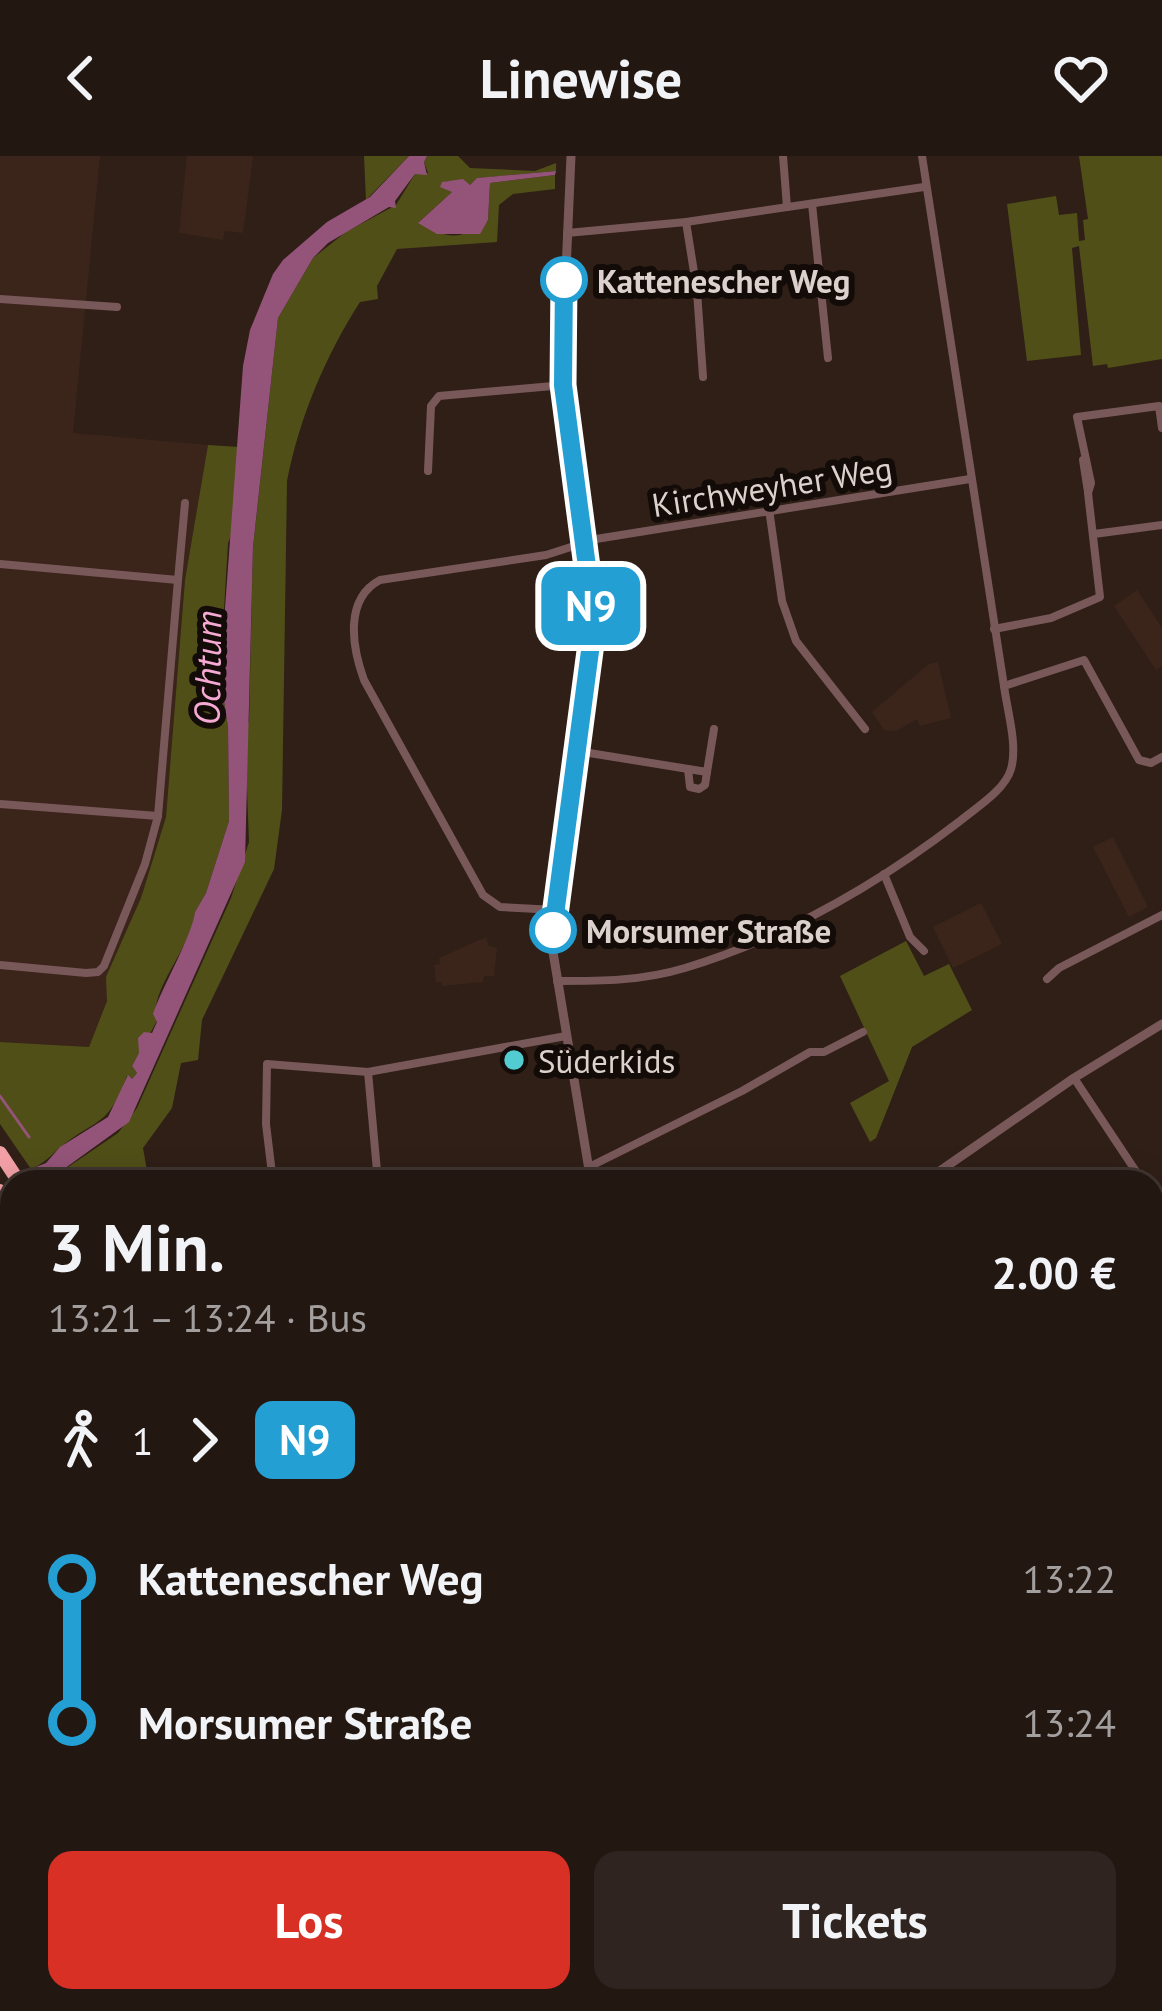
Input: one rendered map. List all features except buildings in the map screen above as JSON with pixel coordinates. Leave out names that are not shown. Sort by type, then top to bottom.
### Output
[{"type":"street","points":[[571,156],[561,332],[563,385],[592,636],[554,952],[589,1170]]},
{"type":"street","points":[[783,156],[787,207]]},
{"type":"street","points":[[557,981],[622,981],[686,968],[794,925],[884,874],[956,824],[1009,775],[1013,758],[1004,686],[922,156]]},
{"type":"street","points":[[567,233],[686,222],[924,187]]},
{"type":"street","points":[[812,204],[828,358]]},
{"type":"street","points":[[686,222],[703,377]]},
{"type":"street","points":[[0,298],[117,308]]},
{"type":"street","points":[[428,471],[431,406],[439,396],[563,385]]},
{"type":"street","points":[[994,629],[1051,617],[1100,598],[1088,493],[1091,483],[1076,417],[1159,406],[1162,428]]},
{"type":"street","name":"Kirchweyher Weg","points":[[583,543],[970,479]]},
{"type":"street","points":[[0,965],[98,972],[124,919],[158,815],[185,503]]},
{"type":"street","points":[[769,509],[782,601],[796,641],[865,729]]},
{"type":"street","points":[[1094,534],[1162,525]]},
{"type":"street","points":[[556,910],[500,907],[482,895],[364,680],[355,644],[355,611],[364,592],[380,580],[546,555],[583,543]]},
{"type":"street","points":[[0,564],[178,580]]},
{"type":"street","points":[[1004,686],[1084,660],[1138,760],[1151,763],[1162,757]]},
{"type":"street","points":[[688,769],[690,788],[699,789],[707,772],[714,729]]},
{"type":"street","points":[[577,751],[707,772]]},
{"type":"street","points":[[0,804],[158,815]]},
{"type":"street","points":[[884,874],[910,937],[924,951]]},
{"type":"street","points":[[1047,980],[1059,968],[1162,915]]},
{"type":"street","points":[[941,1170],[1162,1024]]},
{"type":"street","points":[[589,1167],[810,1052],[824,1052],[862,1032]]},
{"type":"street","points":[[272,1170],[267,1064],[368,1072],[566,1036]]},
{"type":"street","points":[[368,1072],[377,1170]]},
{"type":"street","points":[[1074,1078],[1135,1170]]},
{"type":"shaded area","points":[[0,156],[100,156],[73,433],[208,445],[185,580],[166,817],[141,898],[107,977],[107,1001],[89,1047],[0,1042]]},
{"type":"shaded area","points":[[187,156],[253,156],[243,233],[225,231],[223,240],[179,233]]},
{"type":"shaded area","points":[[364,156],[409,156],[366,200]]},
{"type":"shaded area","points":[[409,156],[427,156],[427,175],[415,174],[395,201],[396,208],[389,207],[328,243],[313,258],[278,318],[253,547],[245,862],[129,1122],[63,1170],[30,1170],[108,1117],[128,1075],[132,1079],[137,1073],[132,1066],[139,1053],[138,1038],[144,1032],[152,1033],[157,1022],[153,1014],[206,893],[229,821],[228,727],[220,675],[243,366],[250,330],[283,260],[327,222],[370,197]]},
{"type":"shaded area","points":[[427,156],[458,156],[470,168],[535,171],[556,163],[556,171],[478,178],[470,185],[446,181],[452,192],[419,222],[446,235],[470,232],[488,221],[490,183],[555,175],[555,189],[513,194],[499,205],[497,242],[397,249],[377,286],[378,299],[360,302],[336,344],[307,410],[287,481],[282,810],[274,869],[202,1020],[198,1060],[181,1063],[172,1108],[143,1148],[147,1170],[64,1170],[118,1133],[137,1108],[231,898],[249,842],[245,736],[253,548],[278,318],[313,258],[346,232],[396,205],[415,174],[428,173]]},
{"type":"shaded area","points":[[1079,156],[1162,156],[1162,359],[1093,366],[1079,246],[1072,248],[1081,355],[1027,361],[1007,204],[1056,196],[1059,215],[1077,213],[1079,241],[1085,240],[1083,220],[1088,219]]},
{"type":"shaded area","points":[[556,171],[555,175],[490,183],[488,220],[480,234],[437,234],[418,223],[452,192],[440,187],[442,182],[463,179],[470,185],[477,178]]},
{"type":"shaded area","points":[[208,445],[239,447],[220,676],[228,727],[229,821],[206,893],[158,997],[157,1021],[132,1066],[137,1073],[132,1079],[127,1076],[114,1105],[101,1119],[31,1169],[0,1124],[0,1042],[89,1047],[107,1001],[106,977],[141,898],[166,817],[185,580]]},
{"type":"shaded area","points":[[1137,590],[1162,628],[1162,666],[1156,670],[1114,606]]},
{"type":"shaded area","points":[[938,662],[951,718],[920,726],[917,719],[896,731],[884,730],[872,712],[929,664]]},
{"type":"shaded area","points":[[1113,837],[1148,907],[1129,917],[1093,847]]},
{"type":"shaded area","points":[[981,903],[1002,944],[953,968],[933,927]]},
{"type":"shaded area","points":[[486,937],[489,946],[497,948],[494,976],[484,976],[483,982],[442,986],[436,982],[434,965],[440,964],[439,958]]},
{"type":"shaded area","points":[[906,941],[924,976],[949,964],[972,1010],[912,1047],[876,1138],[870,1142],[850,1103],[889,1081],[840,976]]},
{"type":"waterway","points":[[0,1096],[29,1137]]},
{"type":"bus line","name":"N9","points":[[553,930],[592,636],[563,385],[564,280]]},
{"type":"place","name":"Kattenescher Weg","points":[[564,280]]},
{"type":"place","name":"Morsumer Straße","points":[[553,930]]},
{"type":"place","name":"Süderkids","points":[[514,1060]]},
{"type":"water label","name":"Ochtum","points":[[207,668]]}]
